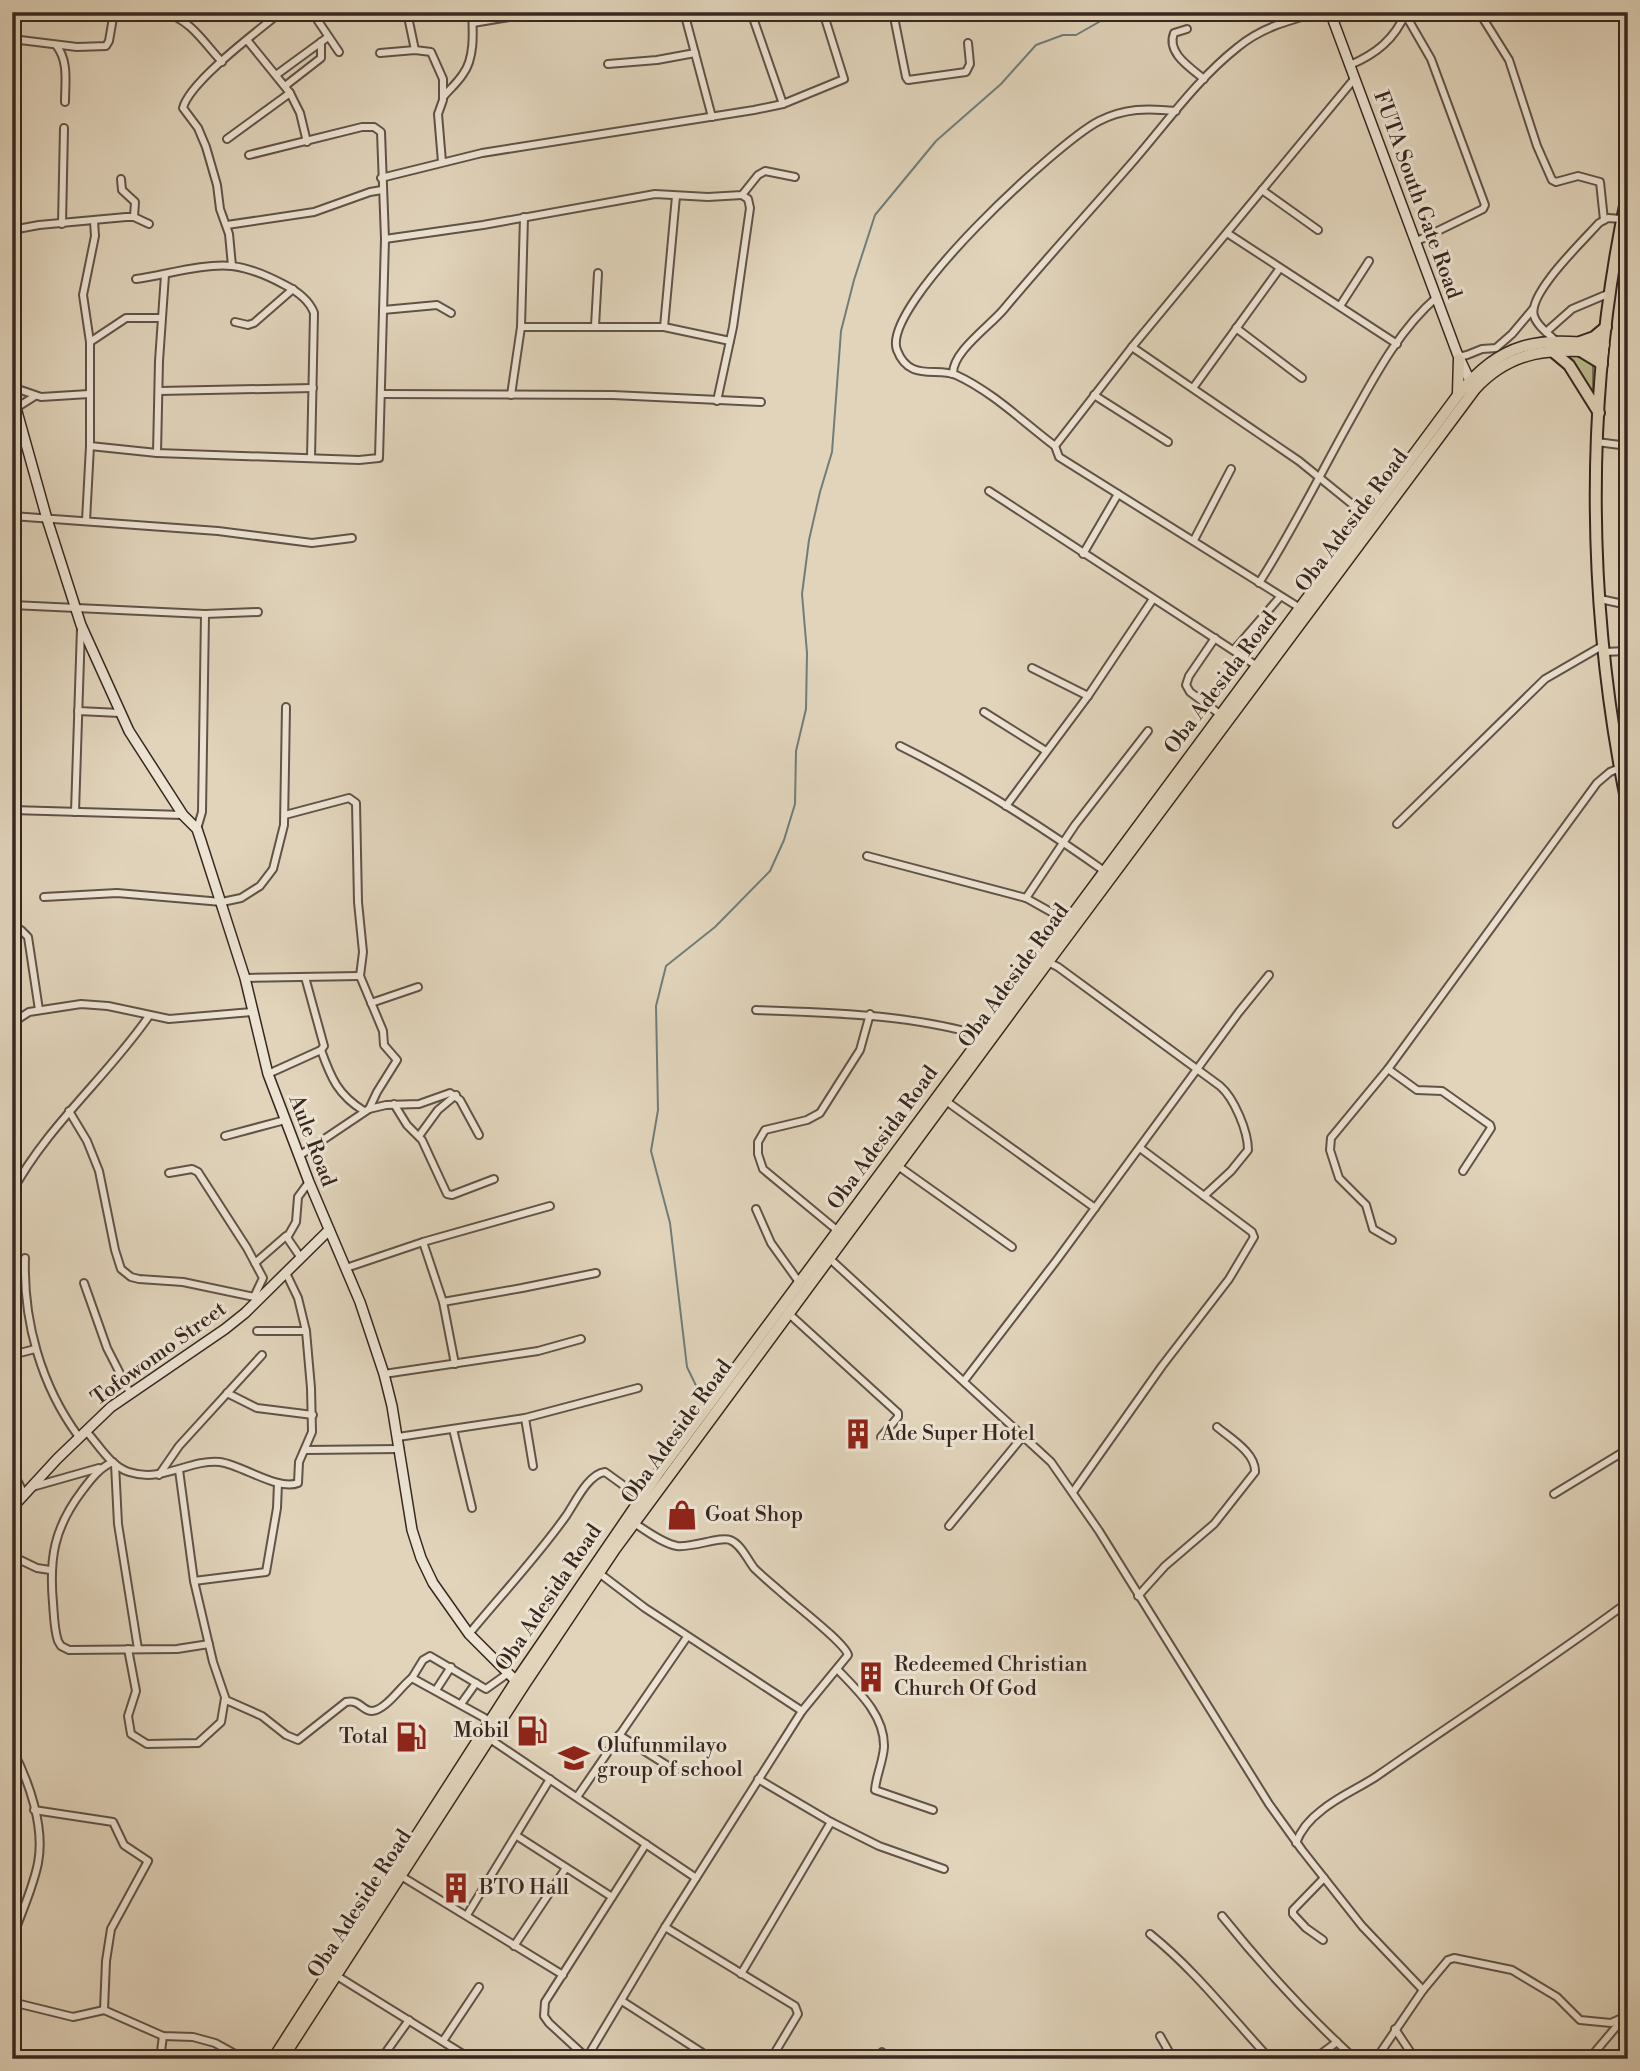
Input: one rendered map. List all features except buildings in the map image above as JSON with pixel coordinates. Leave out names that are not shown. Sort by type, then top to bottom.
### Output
[{"type":"highway","points":[[1626,205],[1605,327],[1597,442],[1597,543],[1603,649],[1628,809]]},
{"type":"highway","points":[[1579,346],[1605,327]]},
{"type":"highway","points":[[1553,346],[1569,365],[1599,413]]},
{"type":"highway","points":[[1579,346],[1603,354]]},
{"type":"main road","name":"Oba Adesida Road","points":[[273,2059],[325,1986],[408,1857],[516,1681],[640,1498],[663,1474],[784,1310],[799,1282],[986,1039],[1067,921],[1108,874],[1196,756],[1221,715],[1458,395],[1472,385],[1479,370],[1498,358],[1523,346],[1553,346]]},
{"type":"main road","name":"Oba Adeside Road","points":[[1196,756],[1472,385],[1496,369],[1531,354],[1553,346],[1579,346]]},
{"type":"main road","points":[[1579,346],[1603,354]]},
{"type":"main road","points":[[1459,358],[1468,367],[1479,370]]},
{"type":"main road","points":[[1458,395],[1459,358]]},
{"type":"main road","name":"Oba Adeside Road","points":[[784,1310],[829,1258],[898,1166],[946,1101],[986,1039],[1053,962],[1108,874]]},
{"type":"main road","name":"Oba Adeside Road","points":[[282,2059],[325,1986],[337,1976],[401,1875],[408,1857],[634,1523],[663,1474]]},
{"type":"street","points":[[12,39],[77,47],[107,46],[114,12]]},
{"type":"street","points":[[232,266],[227,225],[220,209],[202,136],[183,108],[201,82],[272,15],[281,12]]},
{"type":"street","points":[[312,12],[339,52]]},
{"type":"street","points":[[407,12],[415,50]]},
{"type":"street","points":[[443,97],[464,73],[470,59],[472,12]]},
{"type":"street","points":[[473,23],[539,12]]},
{"type":"street","points":[[684,12],[712,117]]},
{"type":"street","points":[[751,12],[783,104]]},
{"type":"street","points":[[382,178],[482,153],[783,104],[844,79],[823,12]]},
{"type":"street","points":[[893,12],[908,80],[966,72],[970,64],[968,43]]},
{"type":"street","points":[[954,374],[954,365],[960,354],[996,320],[1204,79],[1251,36],[1284,22],[1320,12]]},
{"type":"street","name":"FUTA South Gate Road","points":[[1330,12],[1459,358],[1472,385]]},
{"type":"street","points":[[1479,12],[1509,60],[1526,116],[1552,180],[1556,182],[1578,176],[1600,182],[1604,220]]},
{"type":"street","points":[[165,13],[187,23],[222,62]]},
{"type":"street","points":[[1350,65],[1384,45],[1406,13],[1431,59],[1485,205],[1483,209],[1415,242]]},
{"type":"street","points":[[1187,29],[1174,33],[1171,43],[1188,66],[1204,79]]},
{"type":"street","points":[[276,75],[328,37]]},
{"type":"street","points":[[247,40],[290,93],[300,113],[307,142]]},
{"type":"street","points":[[285,86],[321,58],[321,42]]},
{"type":"street","points":[[56,45],[63,54],[65,64],[65,102]]},
{"type":"street","points":[[380,53],[415,50],[431,52],[443,85],[438,114],[442,162]]},
{"type":"street","points":[[608,64],[657,60],[695,53]]},
{"type":"street","points":[[1055,446],[1132,347],[1355,78]]},
{"type":"street","points":[[443,85],[457,80]]},
{"type":"street","points":[[227,139],[290,93]]},
{"type":"street","points":[[1176,111],[1136,108],[1124,111],[1096,123],[1049,156],[939,269],[903,317],[895,341],[900,357],[907,365],[928,373],[954,374],[1000,403],[1055,446],[1059,457],[1300,608]]},
{"type":"street","points":[[90,446],[157,453],[359,460],[379,458],[385,239],[382,137],[377,128],[362,127],[248,155]]},
{"type":"street","points":[[62,224],[64,128]]},
{"type":"street","points":[[742,195],[758,175],[765,171],[795,177]]},
{"type":"street","points":[[121,179],[122,190],[135,202],[134,217]]},
{"type":"street","points":[[227,225],[314,212],[382,190]]},
{"type":"street","points":[[1262,190],[1318,230]]},
{"type":"street","points":[[385,239],[655,194],[742,195],[748,199],[750,208],[730,341],[717,401]]},
{"type":"street","points":[[664,327],[676,196]]},
{"type":"street","points":[[1459,358],[1482,349],[1496,348],[1512,334],[1533,309],[1548,282],[1604,220],[1626,205]]},
{"type":"street","points":[[12,230],[39,225],[134,217],[149,224]]},
{"type":"street","points":[[512,394],[521,327],[524,217]]},
{"type":"street","points":[[86,521],[90,446],[90,342],[83,295],[95,236],[94,221]]},
{"type":"street","points":[[1227,233],[1396,345]]},
{"type":"street","points":[[1340,306],[1369,261]]},
{"type":"street","points":[[136,279],[232,266],[253,271],[293,289],[309,303],[314,313],[310,458]]},
{"type":"street","points":[[1193,388],[1280,268]]},
{"type":"street","points":[[594,327],[598,273]]},
{"type":"street","points":[[157,453],[165,275]]},
{"type":"street","points":[[235,322],[248,325],[254,323],[293,289]]},
{"type":"street","points":[[1546,332],[1572,309],[1610,293]]},
{"type":"street","points":[[1259,583],[1291,531],[1367,391],[1422,310],[1437,297]]},
{"type":"street","points":[[383,310],[437,306],[451,313]]},
{"type":"street","points":[[1533,309],[1536,321],[1553,346]]},
{"type":"street","points":[[90,342],[126,318],[161,318]]},
{"type":"street","points":[[521,327],[664,327],[730,341]]},
{"type":"street","points":[[1236,328],[1301,378]]},
{"type":"street","points":[[1132,347],[1319,476],[1368,517]]},
{"type":"street","name":"Aule Road","points":[[12,381],[16,408],[74,608],[120,713],[183,815],[197,830],[245,978],[268,1074],[309,1182],[360,1303],[384,1374],[398,1437],[410,1519],[421,1558],[438,1590],[469,1634],[516,1681]]},
{"type":"street","points":[[13,387],[35,396],[89,394]]},
{"type":"street","points":[[159,391],[313,388]]},
{"type":"street","points":[[382,394],[613,395],[761,402]]},
{"type":"street","points":[[1094,395],[1168,442]]},
{"type":"street","points":[[16,408],[35,396]]},
{"type":"street","points":[[1597,442],[1628,446]]},
{"type":"street","points":[[1194,540],[1231,470]]},
{"type":"street","points":[[989,491],[1257,666]]},
{"type":"street","points":[[1083,554],[1118,494]]},
{"type":"street","points":[[12,516],[218,531],[312,543],[352,538]]},
{"type":"street","points":[[1234,650],[1280,597]]},
{"type":"street","points":[[1006,806],[1088,696],[1153,599]]},
{"type":"street","points":[[1600,600],[1628,605]]},
{"type":"street","points":[[12,605],[205,614],[258,612]]},
{"type":"street","points":[[197,830],[202,812],[205,614]]},
{"type":"street","points":[[75,812],[82,625]]},
{"type":"street","points":[[1215,638],[1189,676],[1186,685],[1190,692],[1221,715]]},
{"type":"street","points":[[1397,824],[1545,679],[1603,649],[1628,651]]},
{"type":"street","points":[[1032,668],[1088,696]]},
{"type":"street","points":[[44,897],[117,893],[222,902],[241,898],[267,879],[280,847],[285,815],[286,707]]},
{"type":"street","points":[[78,711],[120,713]]},
{"type":"street","points":[[984,712],[1046,751]]},
{"type":"street","points":[[1026,898],[1063,843],[1148,731]]},
{"type":"street","points":[[900,746],[943,767],[1108,874]]},
{"type":"street","points":[[1392,1240],[1373,1228],[1366,1205],[1357,1194],[1342,1184],[1335,1169],[1330,1142],[1388,1069],[1597,783],[1609,772],[1620,768]]},
{"type":"street","points":[[285,815],[349,798],[356,803],[358,902],[363,951],[360,976],[383,1031],[384,1045],[397,1060],[366,1110]]},
{"type":"street","points":[[12,810],[183,815]]},
{"type":"street","points":[[867,856],[1026,898],[1067,921]]},
{"type":"street","points":[[12,931],[24,931],[28,937],[39,1010]]},
{"type":"street","points":[[1053,962],[1196,1071],[1220,1086],[1232,1098],[1249,1147],[1237,1164],[1204,1196]]},
{"type":"street","points":[[964,1381],[1269,975]]},
{"type":"street","points":[[245,978],[360,976]]},
{"type":"street","points":[[268,1074],[321,1050],[324,1046],[305,977]]},
{"type":"street","points":[[371,1003],[418,987]]},
{"type":"street","points":[[13,1022],[23,1014],[81,1004],[96,1004],[149,1016],[182,1018],[252,1012]]},
{"type":"street","points":[[756,1010],[870,1014],[933,1024],[986,1039]]},
{"type":"street","points":[[838,1231],[767,1174],[758,1154],[758,1142],[765,1130],[807,1120],[820,1113],[860,1050],[870,1014]]},
{"type":"street","points":[[12,1192],[34,1156],[69,1111],[149,1016]]},
{"type":"street","points":[[321,1050],[340,1092],[351,1103],[366,1110]]},
{"type":"street","points":[[1388,1069],[1417,1090],[1444,1092],[1490,1125],[1491,1128],[1463,1171]]},
{"type":"street","points":[[299,1156],[366,1110],[394,1104],[419,1104],[450,1093],[456,1095],[479,1135]]},
{"type":"street","points":[[419,1136],[438,1111],[456,1095]]},
{"type":"street","points":[[946,1101],[1095,1208]]},
{"type":"street","points":[[394,1104],[407,1125],[419,1136],[448,1195],[494,1179]]},
{"type":"street","points":[[69,1111],[87,1141],[99,1171],[121,1269],[131,1277],[139,1279],[183,1282],[257,1298],[263,1280],[255,1263],[196,1170],[169,1173]]},
{"type":"street","points":[[225,1136],[285,1119]]},
{"type":"street","points":[[1073,1492],[1170,1356],[1229,1279],[1254,1237],[1252,1232],[1140,1148]]},
{"type":"street","points":[[898,1166],[1012,1247]]},
{"type":"street","points":[[255,1263],[284,1237],[288,1237],[296,1222],[298,1197],[309,1182]]},
{"type":"street","points":[[346,1268],[423,1242],[550,1206]]},
{"type":"street","points":[[756,1209],[776,1250],[799,1282]]},
{"type":"street","name":"Tofowomo Street","points":[[12,1508],[82,1434],[131,1393],[225,1329],[329,1230]]},
{"type":"street","points":[[288,1237],[301,1258]]},
{"type":"street","points":[[423,1242],[443,1301],[455,1364]]},
{"type":"street","points":[[25,1258],[25,1299],[35,1349],[57,1404],[82,1434],[114,1463],[129,1472],[159,1475],[216,1462],[236,1466],[290,1485],[298,1483],[299,1462],[311,1439],[313,1415],[306,1331],[298,1298],[286,1273]]},
{"type":"street","points":[[829,1258],[1051,1462],[1073,1492],[1296,1843],[1371,1936],[1423,1990]]},
{"type":"street","points":[[443,1301],[523,1289],[596,1273]]},
{"type":"street","points":[[84,1283],[107,1348],[131,1393]]},
{"type":"street","points":[[784,1310],[898,1413],[898,1418],[881,1437]]},
{"type":"street","points":[[257,1331],[306,1331]]},
{"type":"street","points":[[384,1374],[538,1351],[582,1339]]},
{"type":"street","points":[[12,1354],[35,1349]]},
{"type":"street","points":[[159,1475],[179,1446],[262,1355]]},
{"type":"street","points":[[398,1437],[525,1418],[638,1388]]},
{"type":"street","points":[[227,1393],[257,1408],[313,1415]]},
{"type":"street","points":[[525,1418],[533,1466]]},
{"type":"street","points":[[1138,1596],[1166,1566],[1214,1524],[1255,1472],[1252,1460],[1217,1427]]},
{"type":"street","points":[[453,1429],[472,1508]]},
{"type":"street","points":[[949,1526],[1024,1435]]},
{"type":"street","points":[[305,1450],[400,1449]]},
{"type":"street","points":[[1554,1494],[1628,1449]]},
{"type":"street","points":[[12,1470],[27,1490],[114,1463]]},
{"type":"street","points":[[114,1463],[118,1524],[138,1649]]},
{"type":"street","points":[[103,1467],[64,1517],[57,1534],[50,1570],[56,1636],[61,1646],[69,1650],[177,1649],[209,1644]]},
{"type":"street","points":[[128,1649],[136,1691],[128,1720],[131,1734],[141,1742],[198,1743],[221,1722],[225,1699],[194,1581],[179,1470]]},
{"type":"street","points":[[469,1634],[600,1473],[605,1472],[640,1498]]},
{"type":"street","points":[[194,1581],[266,1572],[277,1508],[278,1483]]},
{"type":"street","points":[[634,1523],[678,1546],[731,1540],[756,1569],[847,1650],[848,1655],[802,1711],[665,1927],[586,2058],[549,2023],[544,2015],[545,2003],[646,1844]]},
{"type":"street","points":[[12,1556],[37,1568],[50,1570]]},
{"type":"street","points":[[599,1573],[687,1637],[802,1711]]},
{"type":"street","points":[[1296,1843],[1299,1832],[1320,1811],[1366,1784],[1475,1707],[1513,1685],[1628,1602]]},
{"type":"street","points":[[577,1797],[687,1637]]},
{"type":"street","points":[[225,1699],[262,1716],[286,1735],[298,1740],[346,1702],[355,1701],[368,1710],[375,1710],[412,1678],[426,1657],[434,1657],[488,1690],[507,1674]]},
{"type":"street","points":[[436,1690],[451,1667]]},
{"type":"street","points":[[837,1669],[872,1708],[883,1740],[875,1790],[933,1810]]},
{"type":"street","points":[[412,1678],[490,1721]]},
{"type":"street","points":[[461,1704],[476,1683]]},
{"type":"street","points":[[620,1735],[676,1771]]},
{"type":"street","points":[[490,1739],[696,1878]]},
{"type":"street","points":[[12,1749],[28,1782],[39,1851],[38,1863],[12,1940]]},
{"type":"street","points":[[467,1915],[550,1779]]},
{"type":"street","points":[[758,1779],[831,1822],[879,1846],[944,1869]]},
{"type":"street","points":[[34,1810],[113,1822],[124,1845],[148,1861],[111,1929],[106,1961],[104,2010]]},
{"type":"street","points":[[741,1974],[831,1822]]},
{"type":"street","points":[[517,1836],[612,1897]]},
{"type":"street","points":[[514,1946],[566,1868]]},
{"type":"street","points":[[401,1875],[563,1975]]},
{"type":"street","points":[[1323,1940],[1306,1928],[1293,1914],[1293,1910],[1324,1878]]},
{"type":"street","points":[[1222,1916],[1252,1954],[1292,1994],[1305,2012],[1355,2059]]},
{"type":"street","points":[[665,1927],[795,2006],[798,2014],[771,2059]]},
{"type":"street","points":[[1150,1934],[1191,1970],[1270,2059]]},
{"type":"street","points":[[1376,2059],[1423,1990],[1448,1960],[1454,1958],[1512,1970],[1557,1997],[1580,2020],[1611,2023],[1625,2017]]},
{"type":"street","points":[[337,1976],[471,2059]]},
{"type":"street","points":[[443,2041],[479,1987]]},
{"type":"street","points":[[622,2001],[712,2059]]},
{"type":"street","points":[[12,2002],[73,2017],[104,2010],[163,2036],[204,2040],[244,2059]]},
{"type":"street","points":[[1589,2059],[1625,2017]]},
{"type":"street","points":[[381,2059],[409,2020]]},
{"type":"street","points":[[1395,2029],[1415,2059]]},
{"type":"street","points":[[160,2059],[163,2036]]},
{"type":"street","points":[[1160,2036],[1173,2059]]},
{"type":"street","points":[[1314,2059],[1337,2042]]},
{"type":"green space","points":[[1560,352],[1582,357],[1593,364],[1593,398]]},
{"type":"waterway","points":[[703,1400],[687,1367],[670,1223],[651,1151],[658,1110],[656,1006],[666,966],[715,927],[770,871],[784,840],[795,804],[796,751],[806,709],[807,653],[802,594],[809,540],[832,452],[841,331],[854,280],[875,215],[936,141],[1001,84],[1036,45],[1063,35],[1076,35],[1106,18],[1110,12]]},
{"type":"place","name":"Ade Super Hotel","points":[[858,1434]]},
{"type":"place","name":"Goat Shop","points":[[682,1515]]},
{"type":"place","name":"Redeemed Christian Church Of God","points":[[871,1677]]},
{"type":"place","name":"Mobil","points":[[532,1731]]},
{"type":"place","name":"Total","points":[[411,1737]]},
{"type":"place","name":"Olufunmilayo group of school","points":[[574,1758]]},
{"type":"place","name":"BTO Hall","points":[[456,1888]]}]
